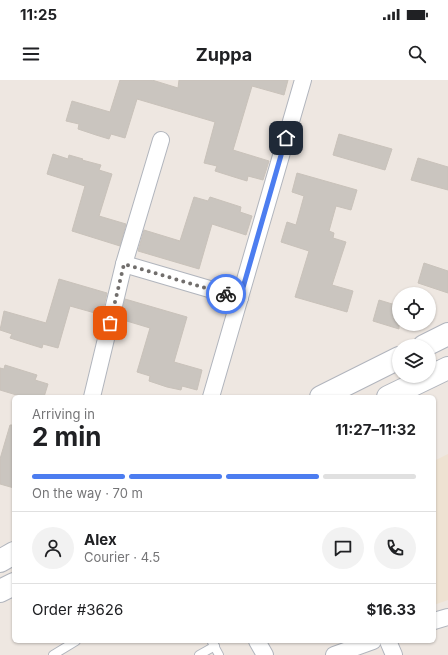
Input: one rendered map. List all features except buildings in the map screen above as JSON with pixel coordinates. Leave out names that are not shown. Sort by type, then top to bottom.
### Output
[{"type":"street","points":[[212,395],[303,80]]},
{"type":"street","points":[[92,395],[124,264],[161,140]]},
{"type":"street","points":[[124,264],[240,298]]},
{"type":"street","points":[[436,340],[448,334]]},
{"type":"street","points":[[325,395],[392,362]]},
{"type":"street","points":[[392,395],[448,368]]},
{"type":"street","points":[[0,561],[12,555]]},
{"type":"street","points":[[0,591],[12,585]]},
{"type":"street","points":[[436,620],[448,617]]},
{"type":"street","points":[[258,643],[265,655]]},
{"type":"street","points":[[334,655],[367,643]]},
{"type":"street","points":[[389,643],[394,655]]},
{"type":"lane","points":[[54,655],[73,643]]},
{"type":"lane","points":[[199,655],[213,643],[220,655]]},
{"type":"shaded area","points":[[448,454],[448,600],[436,604],[436,460]]},
{"type":"way so far","points":[[110,323],[124,264],[226,294]]},
{"type":"route","points":[[226,294],[240,298],[286,138]]}]
